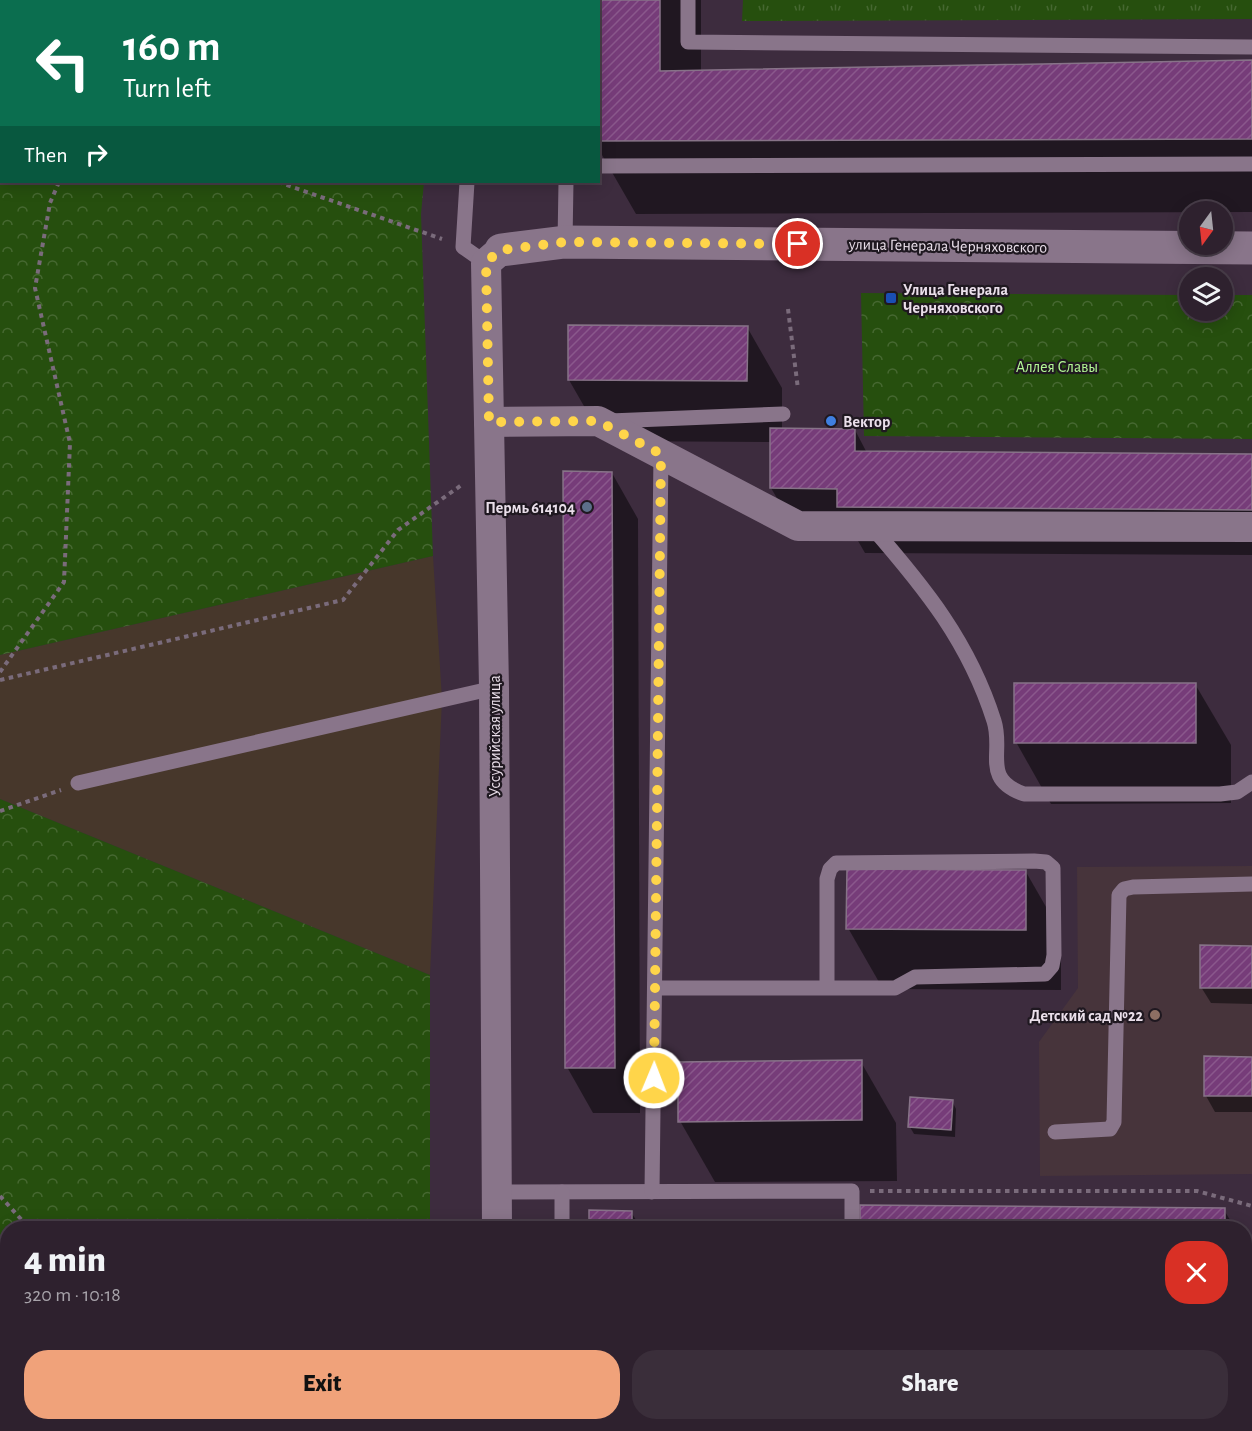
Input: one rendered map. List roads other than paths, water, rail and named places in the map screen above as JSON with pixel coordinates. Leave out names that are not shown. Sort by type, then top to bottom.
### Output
[{"type":"street","name":"улица Генерала Черняховского","points":[[483,253],[565,242],[1252,248]]},
{"type":"street","name":"Уссурийская улица","points":[[483,253],[494,688],[497,1221]]},
{"type":"street","points":[[489,422],[598,421],[798,526],[1252,527]]},
{"type":"lane","points":[[688,0],[688,42],[1252,47]]},
{"type":"lane","points":[[600,166],[1252,164]]},
{"type":"lane","points":[[467,183],[483,253]]},
{"type":"lane","points":[[565,242],[566,183]]},
{"type":"lane","points":[[598,421],[783,414]]},
{"type":"lane","points":[[652,1191],[661,454]]},
{"type":"lane","points":[[871,526],[926,588],[972,662],[995,724],[996,766],[1000,779],[1012,790],[1024,794],[1220,794],[1237,792],[1252,782]]},
{"type":"lane","points":[[78,783],[494,688]]},
{"type":"lane","points":[[655,988],[827,988],[895,987],[915,976],[1045,974],[1052,966],[1054,955],[1053,868],[1046,862],[1034,861],[836,863],[830,869],[827,879],[827,988]]},
{"type":"lane","points":[[1055,1132],[1099,1131],[1110,1129],[1114,1122],[1119,895],[1124,889],[1132,887],[1252,884]]},
{"type":"lane","points":[[497,1192],[852,1191],[852,1221]]},
{"type":"lane","points":[[562,1192],[562,1221]]},
{"type":"place","name":"Улица Генерала Черняховского","points":[[891,298]]},
{"type":"place","name":"Вектор","points":[[831,421]]},
{"type":"place","name":"Пермь 614104","points":[[587,507]]},
{"type":"place","name":"Детский сад №22","points":[[1155,1015]]},
{"type":"park label","name":"Аллея Славы","points":[[1057,366]]}]
